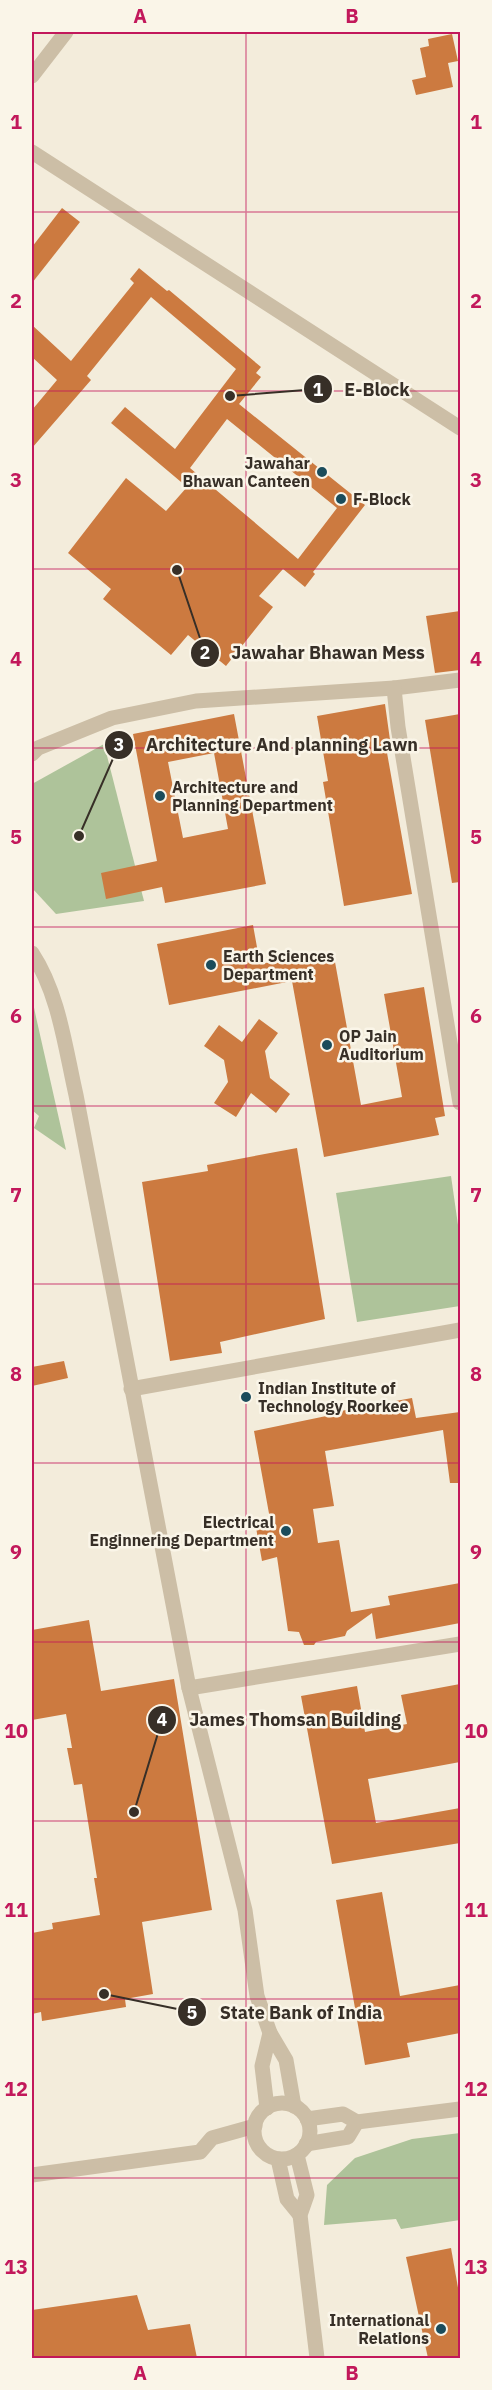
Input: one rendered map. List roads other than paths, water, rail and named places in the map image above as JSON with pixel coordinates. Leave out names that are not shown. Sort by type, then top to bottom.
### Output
[{"type":"street","points":[[32,76],[66,32]]},
{"type":"street","points":[[32,152],[460,428]]},
{"type":"street","points":[[32,754],[38,748],[112,718],[196,701],[394,688],[460,680]]},
{"type":"street","points":[[394,688],[398,727],[460,1103]]},
{"type":"street","points":[[32,953],[40,966],[59,1018],[76,1095],[189,1688],[244,1910],[257,1996],[270,2032],[286,2060],[294,2106],[307,2120],[309,2128],[301,2149],[307,2195],[300,2215],[317,2358]]},
{"type":"street","points":[[131,1389],[460,1329]]},
{"type":"street","points":[[189,1688],[460,1644]]},
{"type":"street","points":[[267,2108],[262,2067],[270,2032]]},
{"type":"street","points":[[294,2106],[276,2104],[267,2108],[259,2116],[255,2126],[257,2144],[263,2152],[278,2159],[301,2149],[348,2137],[357,2122]]},
{"type":"street","points":[[307,2120],[343,2114],[357,2122],[460,2109]]},
{"type":"street","points":[[32,2175],[200,2152],[212,2138],[255,2126]]},
{"type":"street","points":[[278,2159],[287,2199],[300,2215]]},
{"type":"place","name":"E-Block","points":[[230,396]]},
{"type":"place","name":"Jawahar Bhawan Canteen","points":[[322,472]]},
{"type":"place","name":"F-Block","points":[[341,499]]},
{"type":"place","name":"Jawahar Bhawan Mess","points":[[177,570]]},
{"type":"place","name":"Architecture and Planning Department","points":[[160,796]]},
{"type":"place","name":"Architecture And planning Lawn","points":[[79,836]]},
{"type":"place","name":"Earth Sciences Department","points":[[211,965]]},
{"type":"place","name":"OP Jain Auditorium","points":[[327,1045]]},
{"type":"place","name":"Indian Institute of Technology Roorkee","points":[[246,1397]]},
{"type":"place","name":"Electrical Enginnering Department","points":[[286,1531]]},
{"type":"place","name":"James Thomsan Building","points":[[134,1812]]},
{"type":"place","name":"State Bank of India","points":[[104,1994]]},
{"type":"place","name":"International Relations","points":[[441,2329]]}]
